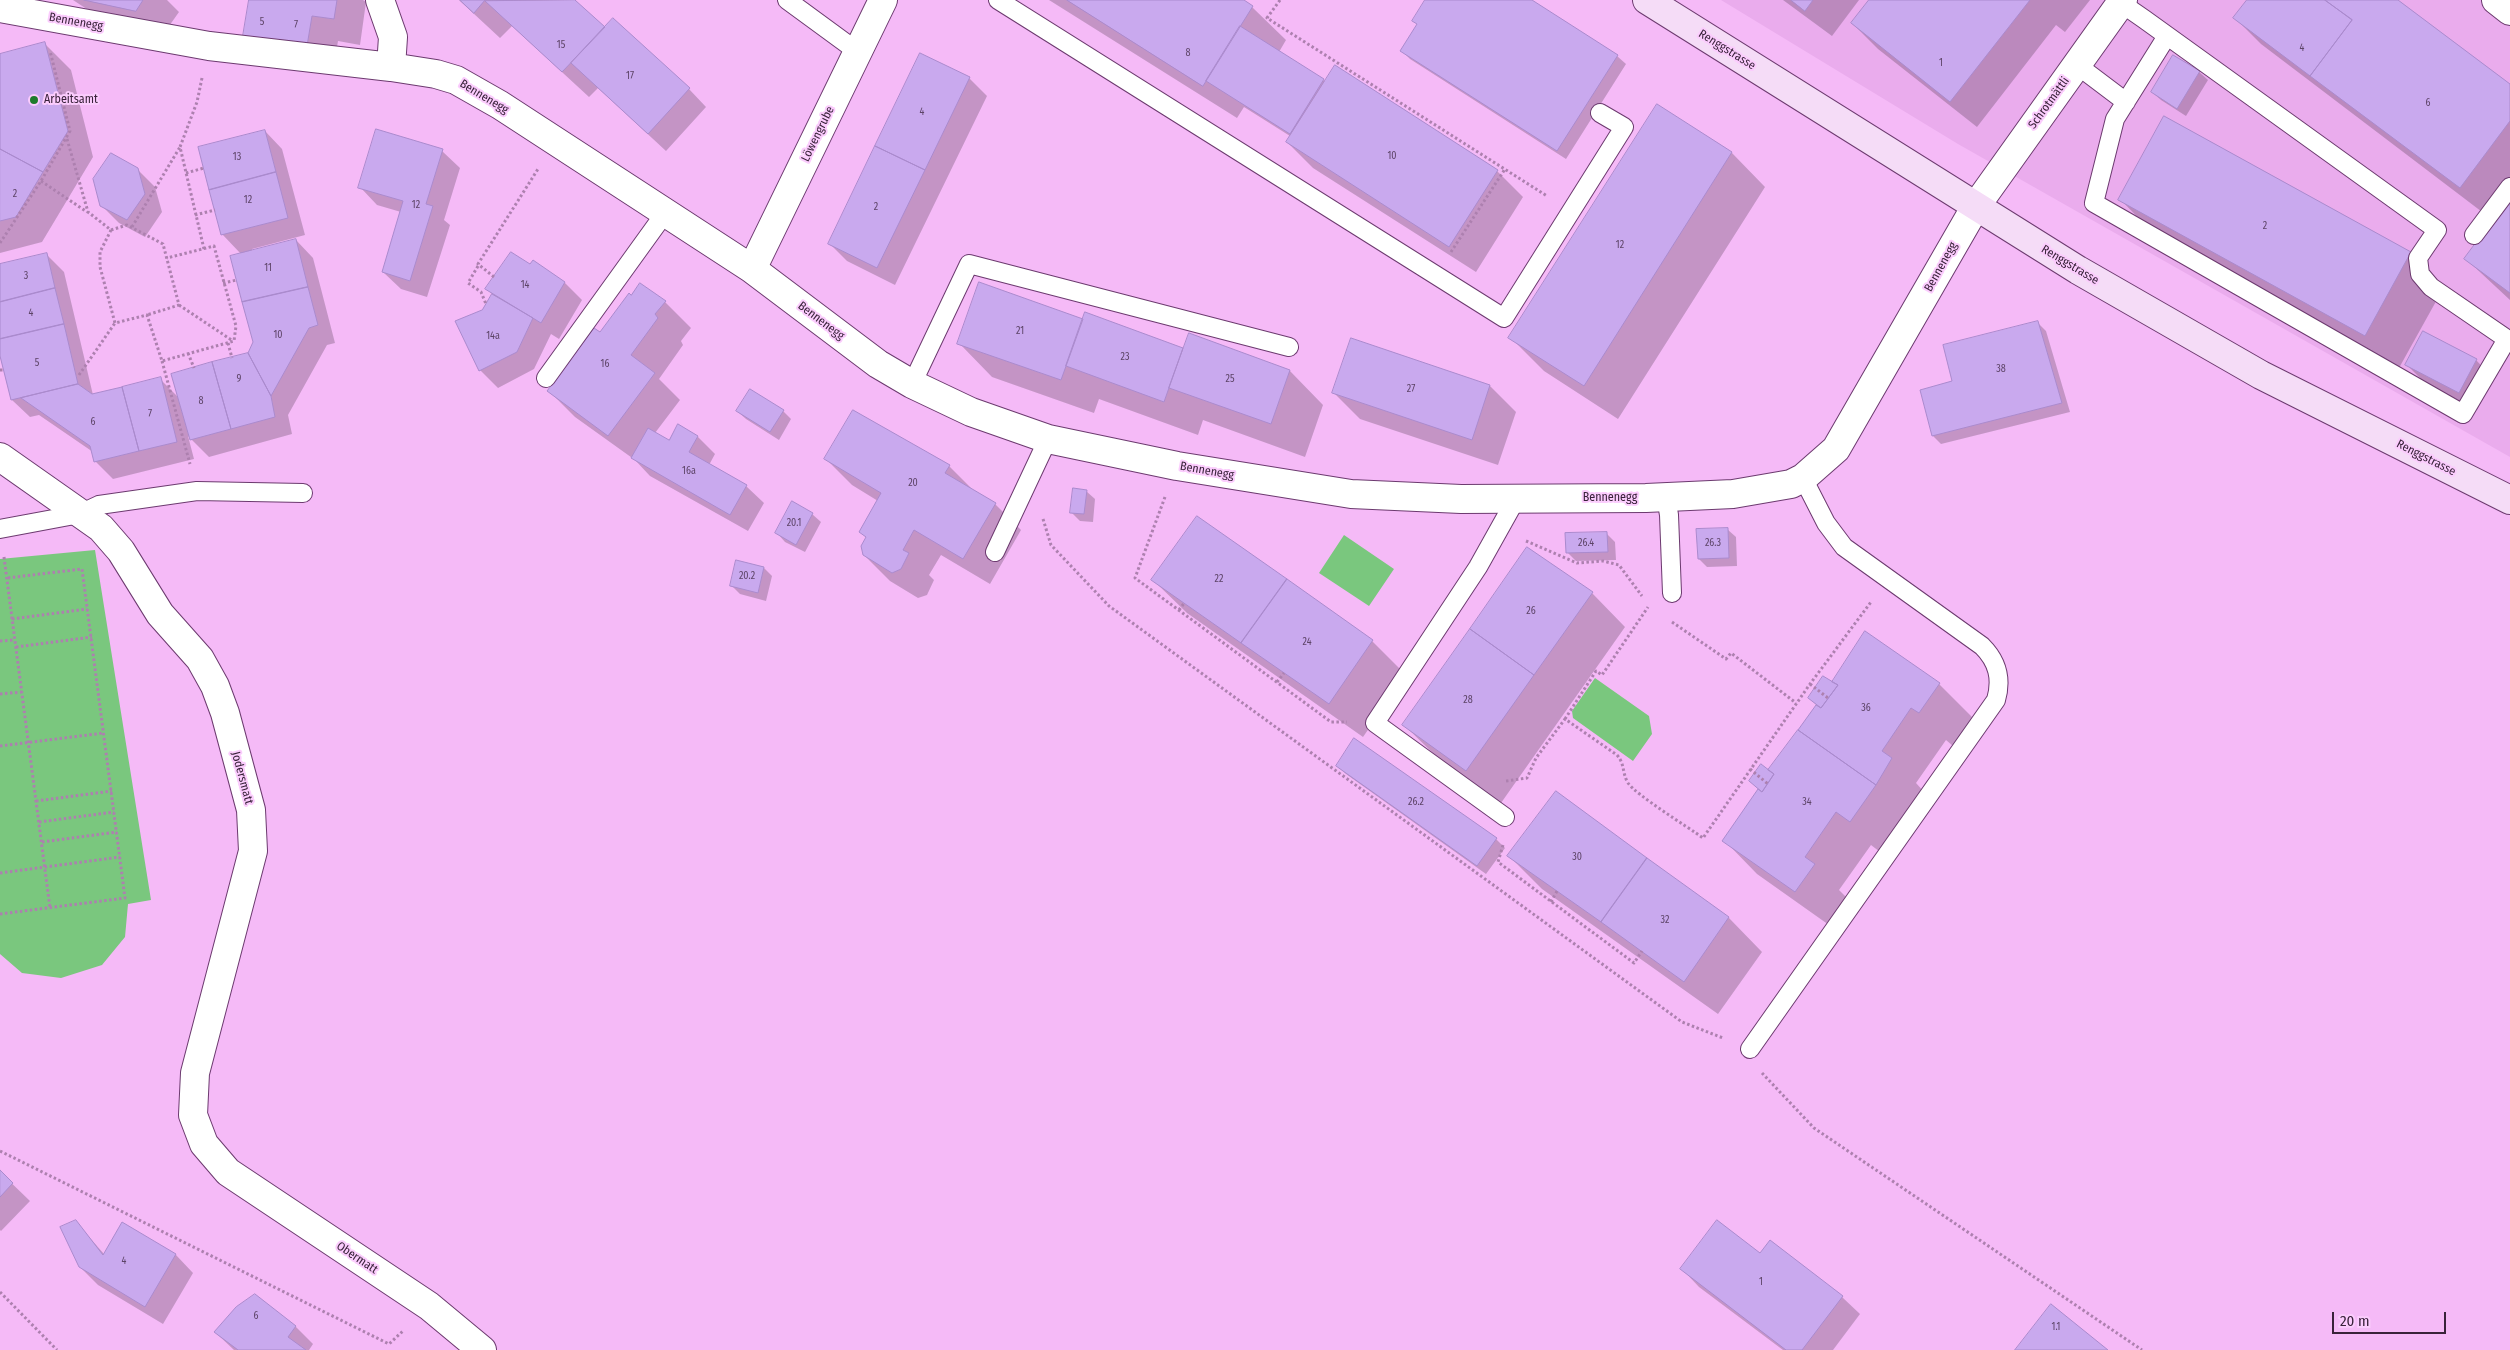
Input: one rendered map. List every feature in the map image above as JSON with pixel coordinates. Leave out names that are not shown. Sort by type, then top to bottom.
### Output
[{"type":"main road","name":"Renggstrasse","points":[[1647,0],[2078,270],[2261,375],[2510,500]]},
{"type":"street","points":[[380,0],[393,37],[390,67]]},
{"type":"street","name":"Löwengrube","points":[[752,268],[883,0]]},
{"type":"street","points":[[2496,0],[2510,11]]},
{"type":"street","name":"Schrotmättli","points":[[1976,206],[2122,1]]},
{"type":"street","name":"Bennenegg","points":[[0,8],[209,46],[390,67],[436,74],[456,80],[752,268],[878,364],[912,384],[971,412],[1048,440],[1178,466],[1351,494],[1461,499],[1666,497],[1740,493],[1791,484],[1803,478],[1836,449],[1976,206]]},
{"type":"street","name":"Jodersmatt","points":[[0,457],[101,528],[121,551],[160,614],[200,659],[215,686],[225,713],[251,810],[253,851],[195,1073],[193,1115],[204,1144],[228,1172]]},
{"type":"street","name":"Obermatt","points":[[228,1172],[429,1306],[482,1350]]},
{"type":"lane","points":[[787,0],[858,52]]},
{"type":"lane","points":[[998,0],[1504,318],[1624,127],[1600,113]]},
{"type":"lane","points":[[2122,1],[2167,36],[2437,230],[2418,258],[2420,274],[2431,287],[2507,339],[2463,414],[2094,203],[2115,119],[2167,36]]},
{"type":"lane","points":[[2076,65],[2126,102]]},
{"type":"lane","points":[[2474,235],[2510,187]]},
{"type":"lane","points":[[546,378],[665,213]]},
{"type":"lane","points":[[912,384],[969,264],[1289,347]]},
{"type":"lane","points":[[995,552],[1030,482],[1048,440]]},
{"type":"lane","points":[[1750,1049],[1996,700],[2000,685],[1993,656],[1982,646],[1844,547],[1826,523],[1803,478]]},
{"type":"lane","points":[[0,529],[80,514],[99,505],[197,491],[303,493]]},
{"type":"lane","points":[[1666,497],[1670,514],[1672,593]]},
{"type":"lane","points":[[1505,817],[1375,723],[1478,567],[1516,499]]},
{"type":"path","points":[[1280,0],[1267,18],[1570,212]]},
{"type":"path","points":[[0,243],[42,181],[70,131],[47,38],[46,16]]},
{"type":"path","points":[[132,227],[180,146],[197,102],[209,46]]},
{"type":"path","points":[[67,139],[88,212]]},
{"type":"path","points":[[494,276],[478,264],[528,186],[553,140]]},
{"type":"path","points":[[180,146],[204,249]]},
{"type":"path","points":[[186,173],[204,168]]},
{"type":"path","points":[[1435,276],[1505,169]]},
{"type":"path","points":[[42,181],[111,230]]},
{"type":"path","points":[[195,215],[215,210]]},
{"type":"path","points":[[115,323],[100,266],[100,252],[111,230],[127,225],[160,241],[167,258],[179,305],[234,341]]},
{"type":"path","points":[[167,258],[214,246],[236,326],[234,341]]},
{"type":"path","points":[[478,266],[468,283],[481,292],[486,304]]},
{"type":"path","points":[[223,283],[237,280]]},
{"type":"path","points":[[79,375],[115,323],[179,305]]},
{"type":"path","points":[[147,315],[162,361],[184,443]]},
{"type":"path","points":[[162,361],[234,341]]},
{"type":"path","points":[[228,343],[232,358]]},
{"type":"path","points":[[188,353],[194,368]]},
{"type":"path","points":[[1178,466],[1135,578],[1331,722],[1375,723]]},
{"type":"path","points":[[1030,482],[1051,544],[1109,606],[1682,1022],[1750,1049],[1758,1070],[1814,1128],[2142,1350]]},
{"type":"path","points":[[0,529],[50,908]]},
{"type":"path","points":[[1496,534],[1516,536],[1577,563],[1603,561],[1619,565],[1649,607],[1656,612]]},
{"type":"path","points":[[0,914],[126,898],[82,568],[7,578]]},
{"type":"path","points":[[1565,719],[1617,755],[1624,762],[1628,782],[1638,792],[1703,838],[1796,703],[1888,580]]},
{"type":"path","points":[[1179,610],[1185,602]]},
{"type":"path","points":[[1501,782],[1527,778],[1536,758],[1565,719],[1596,671],[1602,675],[1649,607]]},
{"type":"path","points":[[12,619],[87,610]]},
{"type":"path","points":[[1664,617],[1726,658],[1731,653],[1796,703]]},
{"type":"path","points":[[16,647],[92,637]]},
{"type":"path","points":[[0,642],[14,640]]},
{"type":"path","points":[[1277,682],[1284,674]]},
{"type":"path","points":[[1810,684],[1828,698]]},
{"type":"path","points":[[0,694],[22,692]]},
{"type":"path","points":[[0,746],[104,733]]},
{"type":"path","points":[[1750,769],[1768,784]]},
{"type":"path","points":[[36,801],[112,791]]},
{"type":"path","points":[[39,822],[114,812]]},
{"type":"path","points":[[1505,817],[1503,850],[1498,862],[1634,963],[1642,951]]},
{"type":"path","points":[[42,842],[117,832]]},
{"type":"path","points":[[0,872],[120,857]]},
{"type":"path","points":[[1551,902],[1557,891]]},
{"type":"path","points":[[0,1151],[389,1344]]},
{"type":"path","points":[[0,1292],[57,1350]]},
{"type":"path","points":[[389,1350],[389,1344],[429,1306]]},
{"type":"shaded area","points":[[1721,0],[2510,0],[2510,457],[1958,144]]},
{"type":"green space","points":[[1344,535],[1394,569],[1369,606],[1319,573]]},
{"type":"green space","points":[[95,550],[151,900],[128,904],[125,937],[102,965],[61,978],[22,973],[0,954],[0,559]]},
{"type":"green space","points":[[1595,678],[1649,716],[1652,734],[1633,761],[1573,718],[1572,711]]},
{"type":"building","points":[[84,0],[143,0],[136,11]]},
{"type":"building","points":[[249,0],[337,0],[334,19],[312,16],[307,46],[243,36]]},
{"type":"building","points":[[460,0],[485,0],[474,13]]},
{"type":"building","points":[[575,0],[605,27],[562,72],[485,1]]},
{"type":"building","points":[[1067,0],[1244,0],[1253,6],[1203,86]]},
{"type":"building","points":[[1425,0],[1532,0],[1618,55],[1557,151],[1400,51],[1417,24],[1412,21]]},
{"type":"building","points":[[1791,0],[1813,0],[1805,11]]},
{"type":"building","points":[[1869,0],[2030,0],[1950,102],[1851,23]]},
{"type":"building","points":[[2247,0],[2325,0],[2352,20],[2310,76],[2233,18]]},
{"type":"building","points":[[2325,0],[2398,0],[2510,84],[2510,121],[2460,188],[2310,76],[2352,20]]},
{"type":"building","points":[[613,18],[690,88],[648,134],[571,63]]},
{"type":"building","points":[[1240,26],[1324,79],[1290,134],[1206,81]]},
{"type":"building","points":[[45,42],[68,131],[43,172],[0,149],[0,54]]},
{"type":"building","points":[[920,53],[970,77],[925,170],[875,146]]},
{"type":"building","points":[[2173,55],[2200,71],[2177,109],[2151,92]]},
{"type":"building","points":[[1335,65],[1498,170],[1449,247],[1286,142]]},
{"type":"building","points":[[1657,104],[1732,152],[1584,386],[1508,338]]},
{"type":"building","points":[[2164,116],[2411,252],[2365,336],[2118,200]]},
{"type":"building","points":[[376,129],[443,149],[426,204],[433,206],[410,281],[382,272],[403,201],[358,188]]},
{"type":"building","points":[[265,130],[276,172],[209,190],[198,147]]},
{"type":"building","points":[[875,146],[925,170],[877,268],[828,244]]},
{"type":"building","points":[[0,149],[43,172],[16,217],[0,221]]},
{"type":"building","points":[[111,153],[138,168],[145,194],[127,220],[100,206],[93,179]]},
{"type":"building","points":[[276,172],[288,218],[221,235],[209,190]]},
{"type":"building","points":[[2510,197],[2510,293],[2464,259]]},
{"type":"building","points":[[296,239],[308,287],[242,302],[230,256]]},
{"type":"building","points":[[511,252],[530,264],[533,260],[565,282],[541,323],[485,289]]},
{"type":"building","points":[[47,253],[55,288],[0,302],[0,264]]},
{"type":"building","points":[[979,282],[1083,319],[1061,380],[957,344]]},
{"type":"building","points":[[640,283],[666,301],[655,314],[658,318],[631,355],[655,373],[608,436],[547,391],[594,328],[600,332],[629,293],[631,295]]},
{"type":"building","points":[[308,287],[318,325],[309,328],[271,396],[248,353],[253,342],[242,302]]},
{"type":"building","points":[[55,288],[64,324],[0,339],[0,302]]},
{"type":"building","points":[[492,294],[533,318],[517,352],[479,371],[455,321],[482,310]]},
{"type":"building","points":[[1085,312],[1183,348],[1164,402],[1066,366]]},
{"type":"building","points":[[2038,321],[2062,403],[1932,436],[1920,390],[1952,381],[1943,345]]},
{"type":"building","points":[[64,324],[78,384],[11,400],[0,356],[0,339]]},
{"type":"building","points":[[2423,331],[2477,359],[2459,393],[2405,365]]},
{"type":"building","points":[[1189,333],[1290,370],[1271,424],[1169,388]]},
{"type":"building","points":[[1351,338],[1490,385],[1472,440],[1332,393]]},
{"type":"building","points":[[248,353],[271,396],[275,417],[231,429],[212,362]]},
{"type":"building","points":[[212,362],[231,429],[190,440],[171,374]]},
{"type":"building","points":[[161,377],[177,442],[139,451],[122,387]]},
{"type":"building","points":[[78,384],[92,394],[122,387],[139,451],[94,462],[90,446],[21,398]]},
{"type":"building","points":[[750,389],[784,410],[770,432],[736,411]]},
{"type":"building","points":[[853,410],[950,465],[945,473],[996,503],[963,559],[914,530],[903,550],[909,553],[901,569],[892,573],[863,555],[861,546],[866,537],[859,532],[881,493],[824,459]]},
{"type":"building","points":[[678,424],[698,436],[689,452],[747,485],[730,515],[631,458],[648,428],[669,440]]},
{"type":"building","points":[[1073,488],[1087,490],[1084,514],[1070,513]]},
{"type":"building","points":[[792,501],[813,513],[796,545],[775,533]]},
{"type":"building","points":[[1197,516],[1287,579],[1241,643],[1151,580]]},
{"type":"building","points":[[1728,528],[1729,558],[1698,559],[1696,529]]},
{"type":"building","points":[[1607,532],[1608,552],[1566,553],[1565,533]]},
{"type":"building","points":[[1527,547],[1593,592],[1534,675],[1470,629]]},
{"type":"building","points":[[736,560],[764,567],[758,593],[730,586]]},
{"type":"building","points":[[1287,579],[1373,640],[1329,704],[1241,643]]},
{"type":"building","points":[[1470,629],[1534,675],[1466,771],[1402,725]]},
{"type":"building","points":[[1865,631],[1940,683],[1919,713],[1911,708],[1882,751],[1892,758],[1876,785],[1798,730],[1816,705],[1821,708],[1838,685],[1832,682]]},
{"type":"building","points":[[1823,676],[1838,685],[1821,708],[1808,698]]},
{"type":"building","points":[[1798,730],[1876,785],[1850,822],[1836,812],[1805,857],[1815,864],[1795,892],[1722,841],[1758,789],[1762,792],[1774,774],[1768,770]]},
{"type":"building","points":[[1354,738],[1497,838],[1477,866],[1336,766]]},
{"type":"building","points":[[1761,764],[1774,774],[1762,792],[1749,781]]},
{"type":"building","points":[[1556,791],[1647,858],[1601,922],[1507,856]]},
{"type":"building","points":[[1647,858],[1729,917],[1684,982],[1601,922]]},
{"type":"building","points":[[0,1170],[13,1183],[0,1197]]},
{"type":"building","points":[[76,1220],[103,1255],[122,1222],[176,1254],[145,1307],[79,1267],[60,1227]]},
{"type":"building","points":[[1717,1220],[1760,1253],[1770,1240],[1843,1296],[1802,1350],[1786,1350],[1680,1269]]},
{"type":"building","points":[[255,1294],[296,1326],[288,1337],[306,1350],[238,1350],[214,1332],[236,1307]]},
{"type":"building","points":[[2051,1304],[2108,1350],[2015,1350]]},
{"type":"place","name":"Arbeitsamt","points":[[34,100]]}]
